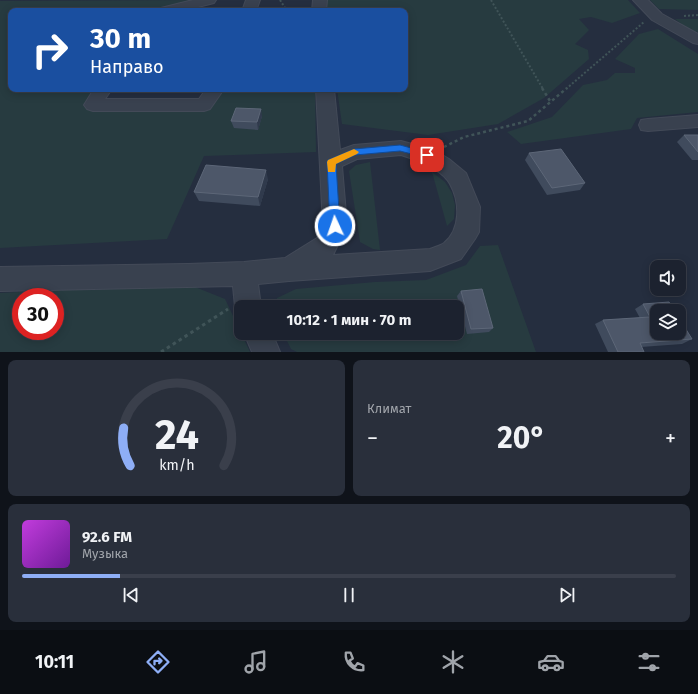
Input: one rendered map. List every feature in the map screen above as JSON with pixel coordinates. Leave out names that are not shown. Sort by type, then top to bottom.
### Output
[{"type":"street","points":[[178,8],[209,0]]},
{"type":"street","points":[[640,0],[657,17],[698,40]]},
{"type":"street","points":[[101,92],[93,105],[204,105],[213,92]]},
{"type":"street","points":[[0,279],[188,276],[246,293],[289,269],[326,246],[335,226],[325,92]]},
{"type":"street","points":[[648,125],[698,121]]},
{"type":"street","points":[[289,269],[430,260],[452,251],[468,232],[469,207],[459,179],[442,164],[427,155],[400,148],[354,152],[331,162]]},
{"type":"street","points":[[261,340],[266,352]]},
{"type":"path","points":[[491,0],[550,101]]},
{"type":"path","points":[[427,155],[464,137],[528,121],[644,22],[657,17],[698,14]]},
{"type":"path","points":[[162,352],[246,293]]},
{"type":"green space","points":[[209,0],[178,8],[8,8],[8,92],[101,92],[93,105],[204,105],[213,92],[315,92],[316,152],[204,156],[167,239],[0,248],[0,1]]},
{"type":"green space","points":[[324,0],[628,0],[640,13],[612,23],[591,17],[579,19],[589,30],[575,44],[588,50],[589,59],[544,98],[498,124],[428,135],[342,124],[337,92],[408,92],[408,8],[325,8]]},
{"type":"green space","points":[[650,0],[698,0],[698,10],[659,9]]},
{"type":"green space","points":[[675,19],[698,19],[698,32],[691,31]]},
{"type":"green space","points":[[658,29],[698,54],[698,112],[637,118],[631,129],[521,144],[507,132],[552,117],[583,85],[607,80],[615,73],[635,73],[635,68],[615,59],[639,34]]},
{"type":"green space","points":[[370,162],[380,250],[373,249],[360,242],[349,171],[356,165]]},
{"type":"green space","points":[[432,172],[445,182],[452,193],[455,205],[454,219],[447,226]]},
{"type":"green space","points":[[498,245],[536,352],[297,352],[291,349],[286,340],[464,340],[464,300],[277,300],[277,298],[296,289],[375,282],[426,280],[466,265],[480,246]]},
{"type":"green space","points":[[185,283],[225,299],[234,318],[234,340],[244,340],[250,352],[0,352],[0,293],[12,292],[12,340],[64,340],[64,290]]},
{"type":"building","points":[[236,108],[261,109],[257,122],[231,121]]},
{"type":"building","points":[[684,135],[698,135],[698,152]]},
{"type":"building","points":[[561,149],[585,183],[552,188],[529,153]]},
{"type":"building","points":[[206,165],[266,170],[258,197],[194,192]]},
{"type":"building","points":[[482,289],[493,328],[471,329],[461,291]]},
{"type":"building","points":[[669,302],[670,304],[650,304],[650,317],[643,304]]},
{"type":"building","points":[[650,317],[650,340],[679,340],[640,343],[644,352],[618,352],[603,320]]},
{"type":"building","points":[[686,329],[692,339],[686,339]]},
{"type":"slow traffic","points":[[332,170],[331,162],[354,152]]},
{"type":"route","points":[[335,226],[331,162],[354,152],[400,148],[427,155]]}]
